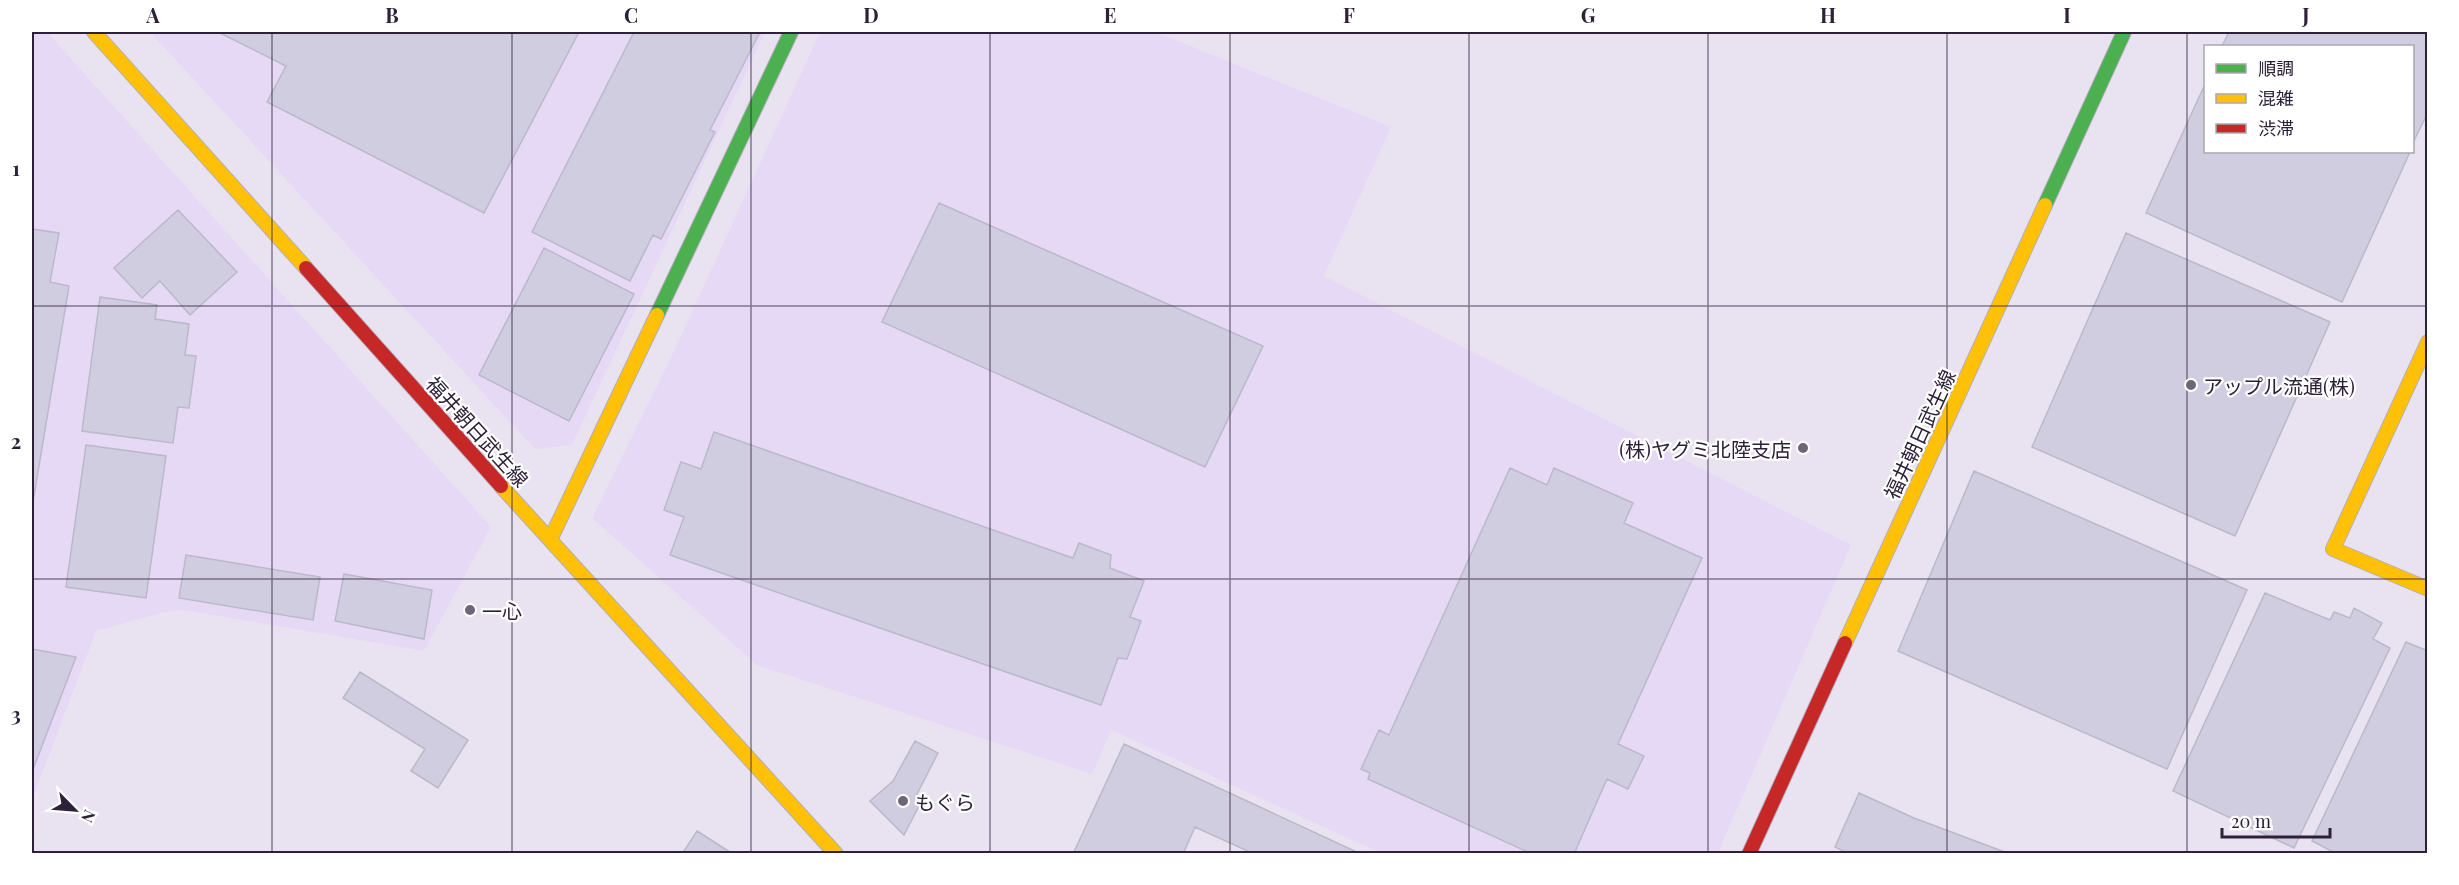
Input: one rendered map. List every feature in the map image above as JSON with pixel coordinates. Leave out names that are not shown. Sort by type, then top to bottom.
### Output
[{"type":"main road","name":"福井朝日武生線","points":[[94,32],[550,540],[836,854]]},
{"type":"main road","points":[[550,540],[791,32]]},
{"type":"main road","name":"福井朝日武生線","points":[[1749,854],[2124,32]]},
{"type":"main road","points":[[2427,342],[2333,549],[2427,589]]},
{"type":"shaded area","points":[[47,32],[491,527],[424,651],[183,610],[160,613],[96,631],[32,800],[32,33]]},
{"type":"shaded area","points":[[150,32],[765,32],[572,445],[535,449]]},
{"type":"shaded area","points":[[820,32],[1156,32],[1391,127],[1324,276],[1851,545],[1718,853],[1383,854],[1111,730],[1092,774],[757,665],[592,518],[675,349]]},
{"type":"building","points":[[218,32],[579,32],[484,213],[267,102],[286,66]]},
{"type":"building","points":[[634,32],[760,32],[710,130],[715,132],[661,239],[653,235],[630,281],[532,232]]},
{"type":"building","points":[[2229,32],[2428,32],[2428,112],[2414,141],[2414,45],[2222,45]]},
{"type":"building","points":[[2204,86],[2204,153],[2410,153],[2342,302],[2146,213]]},
{"type":"building","points":[[939,203],[1263,346],[1205,467],[882,322]]},
{"type":"building","points":[[178,210],[237,272],[190,315],[160,281],[142,298],[114,268]]},
{"type":"building","points":[[32,229],[59,233],[50,282],[69,286],[32,508]]},
{"type":"building","points":[[2126,233],[2330,322],[2235,536],[2032,447]]},
{"type":"building","points":[[544,248],[634,294],[569,421],[479,375]]},
{"type":"building","points":[[100,297],[157,305],[155,319],[189,324],[185,355],[196,356],[189,408],[178,407],[173,443],[82,431]]},
{"type":"building","points":[[714,432],[1073,558],[1079,543],[1111,555],[1110,568],[1144,581],[1130,617],[1141,621],[1127,659],[1118,658],[1101,705],[670,555],[684,517],[664,510],[681,462],[701,469]]},
{"type":"building","points":[[86,445],[166,456],[146,598],[66,587]]},
{"type":"building","points":[[1510,468],[1547,485],[1554,468],[1633,503],[1624,523],[1702,558],[1618,744],[1644,756],[1628,789],[1607,779],[1574,854],[1532,854],[1368,779],[1370,773],[1361,769],[1379,730],[1389,735]]},
{"type":"building","points":[[1974,471],[2247,590],[2167,769],[1898,651]]},
{"type":"building","points":[[186,555],[320,577],[313,620],[179,598]]},
{"type":"building","points":[[344,574],[432,590],[424,639],[335,621]]},
{"type":"building","points":[[2265,593],[2330,620],[2334,612],[2350,618],[2354,608],[2382,623],[2373,639],[2390,648],[2294,848],[2173,791]]},
{"type":"building","points":[[2406,642],[2428,651],[2428,854],[2337,854],[2312,841]]},
{"type":"building","points":[[32,649],[76,657],[32,772]]},
{"type":"building","points":[[360,672],[468,740],[438,788],[411,771],[425,749],[343,698]]},
{"type":"building","points":[[915,741],[938,753],[915,798],[921,802],[904,835],[870,801],[893,781]]},
{"type":"building","points":[[1124,744],[1361,854],[1254,854],[1195,827],[1183,854],[1073,854]]},
{"type":"building","points":[[1859,793],[1914,818],[2010,854],[1849,854],[1835,847]]},
{"type":"building","points":[[697,831],[733,854],[682,854]]},
{"type":"traffic: fast","points":[[657,315],[791,32]]},
{"type":"traffic: fast","points":[[2045,205],[2124,32]]},
{"type":"traffic: slow","points":[[94,32],[306,268]]},
{"type":"traffic: slow","points":[[1845,643],[2045,205]]},
{"type":"traffic: slow","points":[[550,540],[657,315]]},
{"type":"traffic: slow","points":[[2428,342],[2333,549],[2428,589]]},
{"type":"traffic: slow","points":[[501,486],[836,854]]},
{"type":"traffic: jam","points":[[306,268],[501,486]]},
{"type":"traffic: jam","points":[[1749,854],[1845,643]]},
{"type":"place","name":"アップル流通(株)","points":[[2191,385]]},
{"type":"place","name":"(株)ヤグミ北陸支店","points":[[1803,448]]},
{"type":"place","name":"一心","points":[[470,610]]},
{"type":"place","name":"もぐら","points":[[903,801]]}]
